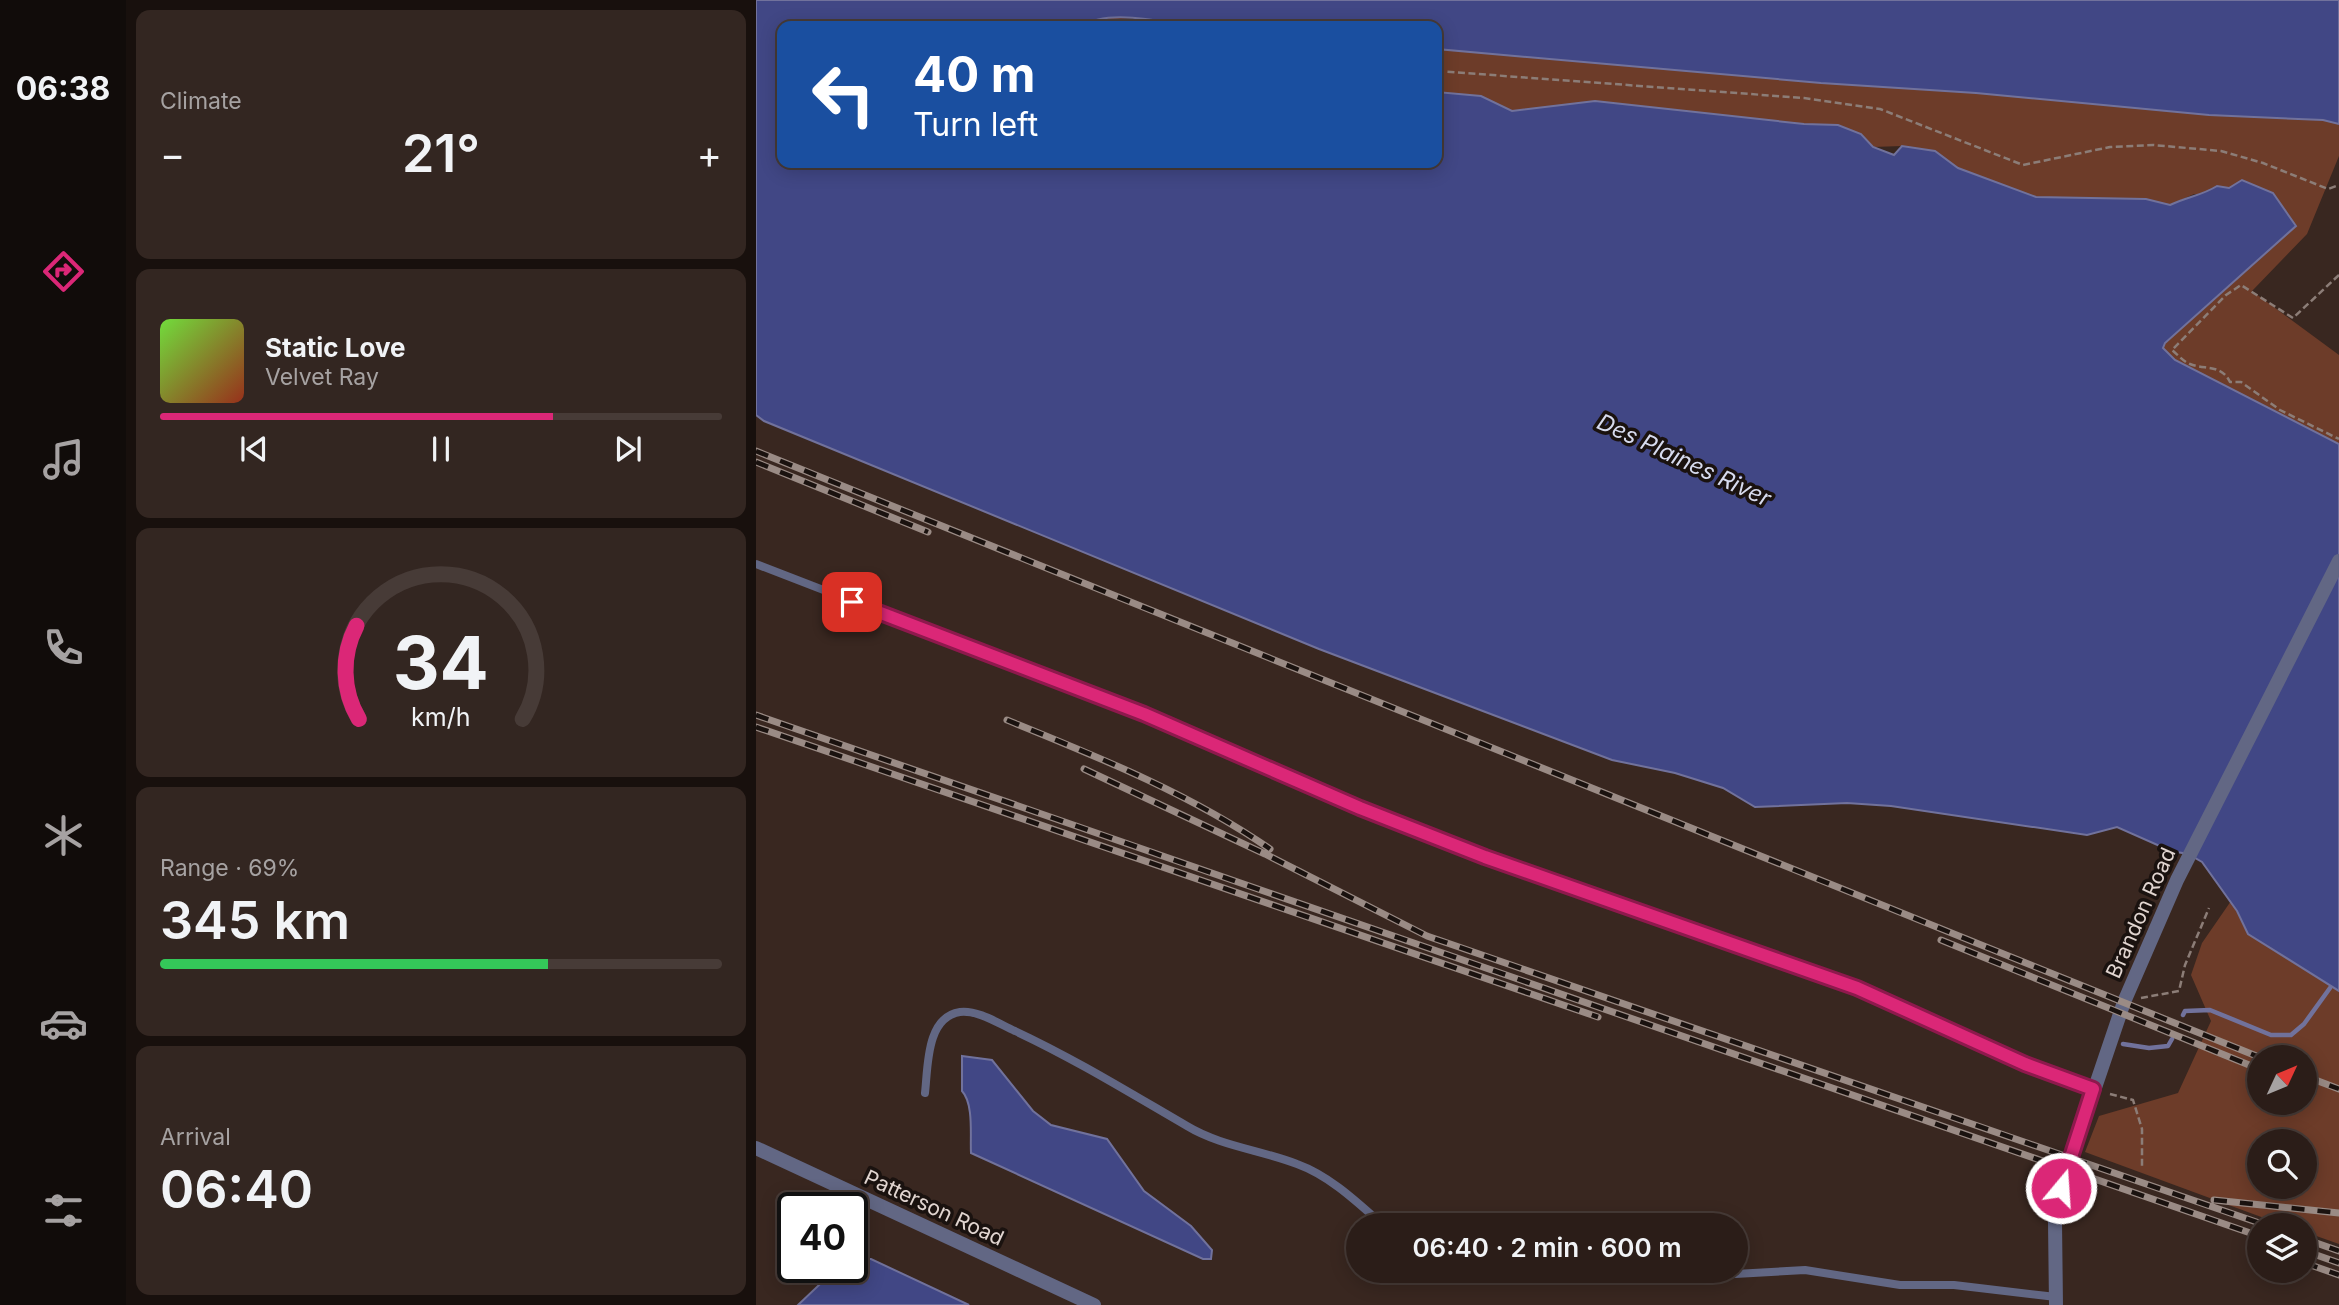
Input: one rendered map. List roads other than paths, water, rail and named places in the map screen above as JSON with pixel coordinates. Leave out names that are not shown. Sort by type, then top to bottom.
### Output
[{"type":"street","name":"Brandon Road","points":[[2056,1301],[2055,1222],[2061,1188],[2124,1002],[2177,880],[2339,561]]},
{"type":"street","name":"Patterson Road","points":[[756,1148],[1094,1305]]},
{"type":"lane","points":[[756,564],[1144,714],[1360,808],[1472,852],[1857,988],[2025,1064],[2093,1089]]},
{"type":"lane","points":[[925,1093],[929,1053],[940,1023],[948,1016],[972,1012],[1063,1054],[1189,1128],[1216,1140],[1318,1173],[1368,1213]]},
{"type":"lane","points":[[1748,1273],[1805,1270],[1900,1285],[1954,1284],[2056,1301]]},
{"type":"water","name":"Des Plaines River","points":[[756,0],[2339,0],[2339,124],[2323,120],[2209,115],[1442,49],[1442,21],[1161,21],[1119,17],[1093,21],[777,21],[777,168],[1442,168],[1442,92],[1481,96],[1512,111],[1595,101],[1804,124],[1838,125],[1861,134],[1873,147],[1894,155],[1902,146],[1935,151],[1958,168],[2036,197],[2146,199],[2170,205],[2217,186],[2229,188],[2242,180],[2273,193],[2296,226],[2165,343],[2163,348],[2175,360],[2339,444],[2339,991],[2248,934],[2237,911],[2202,862],[2117,827],[2087,835],[1891,806],[1847,803],[1755,807],[1723,788],[1675,773],[1612,760],[1319,649],[764,421],[756,415]]},
{"type":"water","points":[[962,1056],[992,1060],[1033,1111],[1051,1125],[1107,1139],[1144,1191],[1191,1226],[1212,1250],[1211,1259],[1203,1259],[971,1153],[970,1112],[962,1091]]},
{"type":"water","points":[[868,1259],[871,1259],[969,1305],[798,1305],[821,1283],[868,1283]]},
{"type":"waterway","points":[[2183,1015],[2185,1011],[2210,1010],[2271,1035],[2291,1035],[2304,1024],[2330,988]]},
{"type":"waterway","points":[[2123,1044],[2149,1048],[2168,1046],[2172,1039]]},
{"type":"railway","points":[[756,451],[2247,1052]]},
{"type":"railway","points":[[756,462],[928,532]]},
{"type":"railway","points":[[756,715],[2247,1232]]},
{"type":"railway","points":[[1007,720],[1109,762],[1175,793],[1208,810],[1270,849]]},
{"type":"railway","points":[[756,727],[1598,1017]]},
{"type":"railway","points":[[1084,769],[1265,854],[1427,936],[2247,1219]]},
{"type":"railway","points":[[1941,940],[2247,1064]]},
{"type":"railway","points":[[2317,1081],[2339,1089]]},
{"type":"railway","points":[[2214,1200],[2339,1213]]},
{"type":"railway","points":[[2317,1243],[2339,1251]]},
{"type":"railway","points":[[2317,1255],[2339,1263]]},
{"type":"railway","points":[[2317,1267],[2339,1275]]}]
